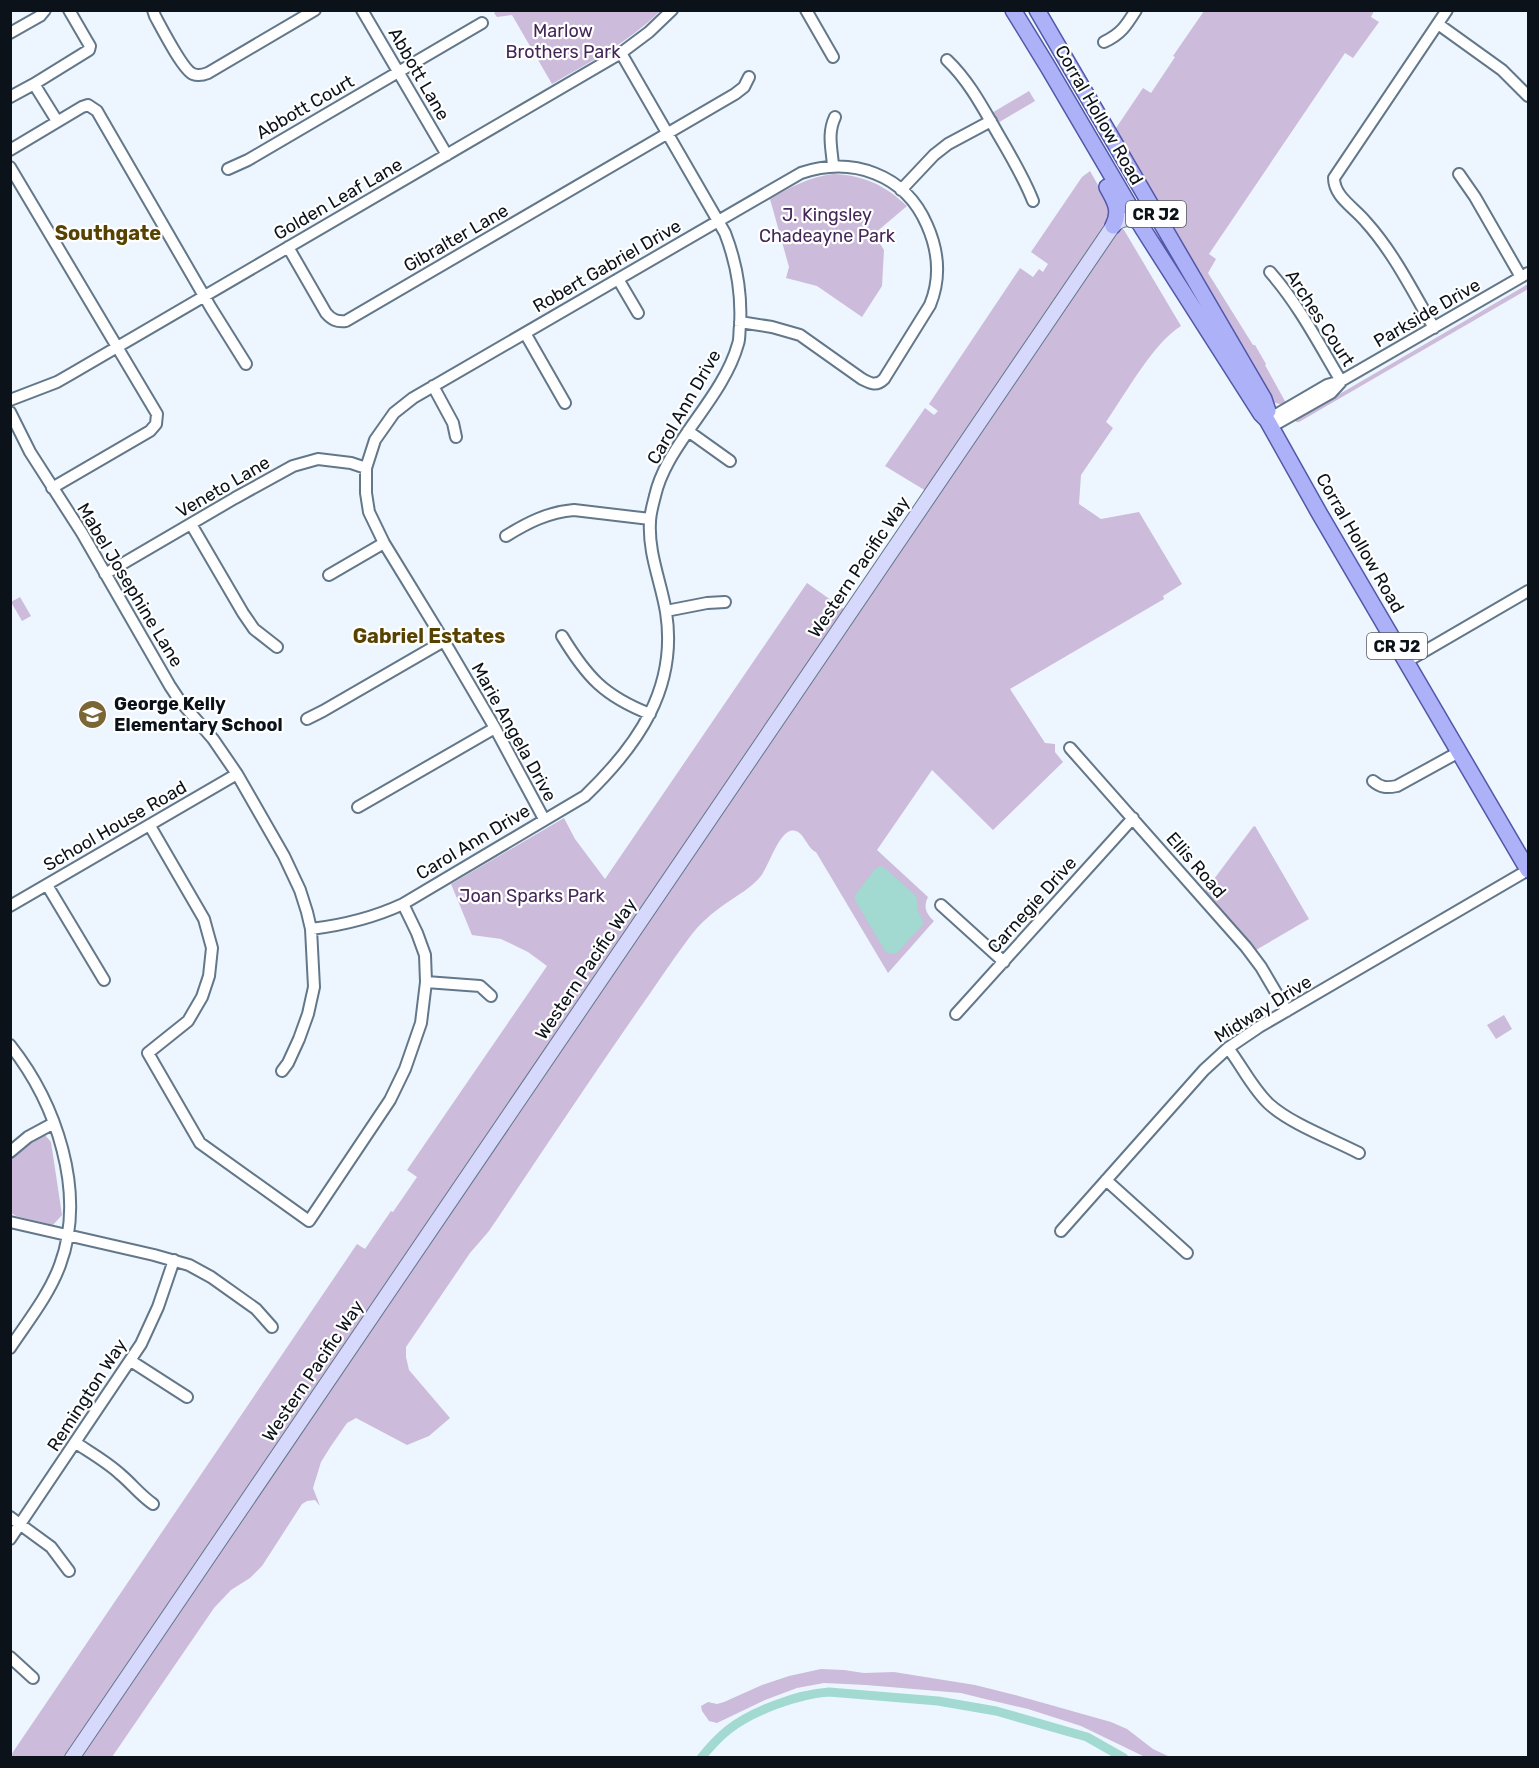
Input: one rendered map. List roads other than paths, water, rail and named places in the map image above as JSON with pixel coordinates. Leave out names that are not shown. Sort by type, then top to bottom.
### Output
[{"type":"main road","points":[[1004,10],[1115,201],[1117,216],[1113,226]]},
{"type":"main road","name":"Corral Hollow Road","points":[[1013,10],[1140,224],[1269,424],[1528,870]]},
{"type":"main road","name":"Corral Hollow Road","points":[[1037,10],[1264,399],[1268,409],[1269,424]]},
{"type":"main road","points":[[1157,251],[1167,249],[1173,241]]},
{"type":"street","points":[[10,33],[40,16],[45,10]]},
{"type":"street","points":[[10,97],[89,50],[90,46],[69,10]]},
{"type":"street","points":[[153,10],[184,66],[194,75],[201,75],[315,10]]},
{"type":"street","name":"Abbott Lane","points":[[362,10],[447,155]]},
{"type":"street","name":"Golden Leaf Lane","points":[[10,400],[57,382],[621,53],[649,32],[672,10]]},
{"type":"street","points":[[806,10],[833,57]]},
{"type":"street","points":[[1104,42],[1116,36],[1125,27],[1136,10]]},
{"type":"street","points":[[1434,328],[1389,251],[1366,221],[1339,195],[1334,185],[1334,178],[1447,10]]},
{"type":"street","name":"Abbott Court","points":[[228,169],[248,160],[482,23]]},
{"type":"street","points":[[1438,24],[1502,70],[1528,96]]},
{"type":"street","name":"Carol Ann Drive","points":[[311,928],[359,921],[403,904],[585,796],[609,773],[628,750],[650,714],[659,694],[668,657],[668,630],[653,555],[650,519],[664,468],[727,371],[739,343],[741,293],[736,264],[725,233],[621,53]]},
{"type":"street","points":[[947,60],[961,74],[991,121],[1034,201]]},
{"type":"street","points":[[668,134],[735,94],[744,87],[749,77]]},
{"type":"street","points":[[34,84],[57,121]]},
{"type":"street","points":[[10,150],[82,106],[88,105],[97,111],[246,364]]},
{"type":"street","points":[[833,166],[830,135],[831,125],[836,117]]},
{"type":"street","points":[[901,190],[934,155],[948,144],[991,121]]},
{"type":"street","name":"Gibralter Lane","points":[[288,247],[326,313],[338,322],[346,321],[668,134]]},
{"type":"street","name":"Robert Gabriel Drive","points":[[366,468],[375,440],[394,412],[413,398],[801,173],[833,166],[848,167],[875,174],[901,190],[923,215],[933,239],[937,259],[935,293],[884,380],[879,384],[862,379],[800,335],[772,327],[740,322]]},
{"type":"street","points":[[10,167],[157,414],[156,424],[150,431],[52,488]]},
{"type":"street","points":[[1459,174],[1525,275]]},
{"type":"street","points":[[1113,226],[1126,219],[1140,224]]},
{"type":"street","name":"Western Pacific Way","points":[[72,1758],[1113,226]]},
{"type":"street","name":"Arches Court","points":[[1270,272],[1282,285],[1305,320],[1341,381]]},
{"type":"street","name":"Parkside Drive","points":[[1269,424],[1327,386],[1341,381],[1525,275]]},
{"type":"street","points":[[618,279],[638,313]]},
{"type":"street","points":[[525,333],[565,403]]},
{"type":"street","points":[[433,386],[453,423],[456,437]]},
{"type":"street","name":"Mabel Josephine Lane","points":[[10,412],[30,452],[82,532],[180,701],[213,739],[237,774],[300,890],[311,928],[314,987],[299,1039],[282,1071]]},
{"type":"street","points":[[688,431],[730,460]]},
{"type":"street","name":"Veneto Lane","points":[[105,574],[235,498],[302,463],[318,459],[351,463],[366,468]]},
{"type":"street","name":"Marie Angela Drive","points":[[366,468],[369,512],[384,543],[495,728],[544,819]]},
{"type":"street","points":[[506,536],[542,516],[562,511],[596,512],[650,519]]},
{"type":"street","points":[[191,524],[254,629],[277,647]]},
{"type":"street","points":[[329,574],[384,543]]},
{"type":"street","points":[[1406,662],[1528,591]]},
{"type":"street","points":[[666,611],[724,602]]},
{"type":"street","points":[[562,636],[597,685],[628,705],[650,714]]},
{"type":"street","points":[[307,719],[444,641]]},
{"type":"street","points":[[358,807],[495,728]]},
{"type":"street","name":"Ellis Road","points":[[1070,748],[1246,947],[1261,967],[1287,1011]]},
{"type":"street","points":[[1373,780],[1388,788],[1397,786],[1460,752]]},
{"type":"street","name":"School House Road","points":[[10,906],[237,774]]},
{"type":"street","name":"Carnegie Drive","points":[[956,1014],[1133,818]]},
{"type":"street","points":[[150,826],[204,920],[212,948],[209,976],[202,997],[188,1021],[148,1053],[200,1143],[309,1221],[390,1100],[405,1069],[421,1023],[426,982],[424,955],[417,933],[403,904]]},
{"type":"street","name":"Midway Drive","points":[[1060,1231],[1204,1070],[1228,1048],[1528,870]]},
{"type":"street","points":[[47,885],[104,980]]},
{"type":"street","points":[[941,905],[1004,962]]},
{"type":"street","points":[[426,982],[480,986],[491,996]]},
{"type":"street","points":[[10,1045],[34,1080],[54,1123],[68,1176],[70,1212],[61,1263],[52,1282],[10,1348]]},
{"type":"street","points":[[1228,1048],[1253,1085],[1276,1110],[1359,1153]]},
{"type":"street","points":[[10,1152],[28,1137],[54,1123]]},
{"type":"street","points":[[1106,1180],[1187,1253]]},
{"type":"street","points":[[10,1222],[189,1265],[211,1277],[256,1309],[272,1327]]},
{"type":"street","name":"Remington Way","points":[[10,1539],[131,1361],[154,1317],[174,1260]]},
{"type":"street","points":[[131,1361],[187,1397]]},
{"type":"street","points":[[76,1443],[122,1475],[140,1495],[153,1504]]},
{"type":"street","points":[[10,1517],[51,1547],[69,1571]]},
{"type":"street","points":[[10,1657],[33,1678]]},
{"type":"waterway","points":[[701,1758],[724,1733],[750,1716],[790,1700],[829,1692],[938,1701],[996,1711],[1087,1737],[1124,1758]]},
{"type":"place","name":"George Kelly Elementary School","points":[[93,714]]},
{"type":"district","name":"Southgate","points":[[108,233]]},
{"type":"district","name":"Gabriel Estates","points":[[429,636]]},
{"type":"park label","name":"Marlow Brothers Park","points":[[563,42]]},
{"type":"park label","name":"J. Kingsley Chadeayne Park","points":[[827,225]]},
{"type":"park label","name":"Joan Sparks Park","points":[[532,896]]}]
